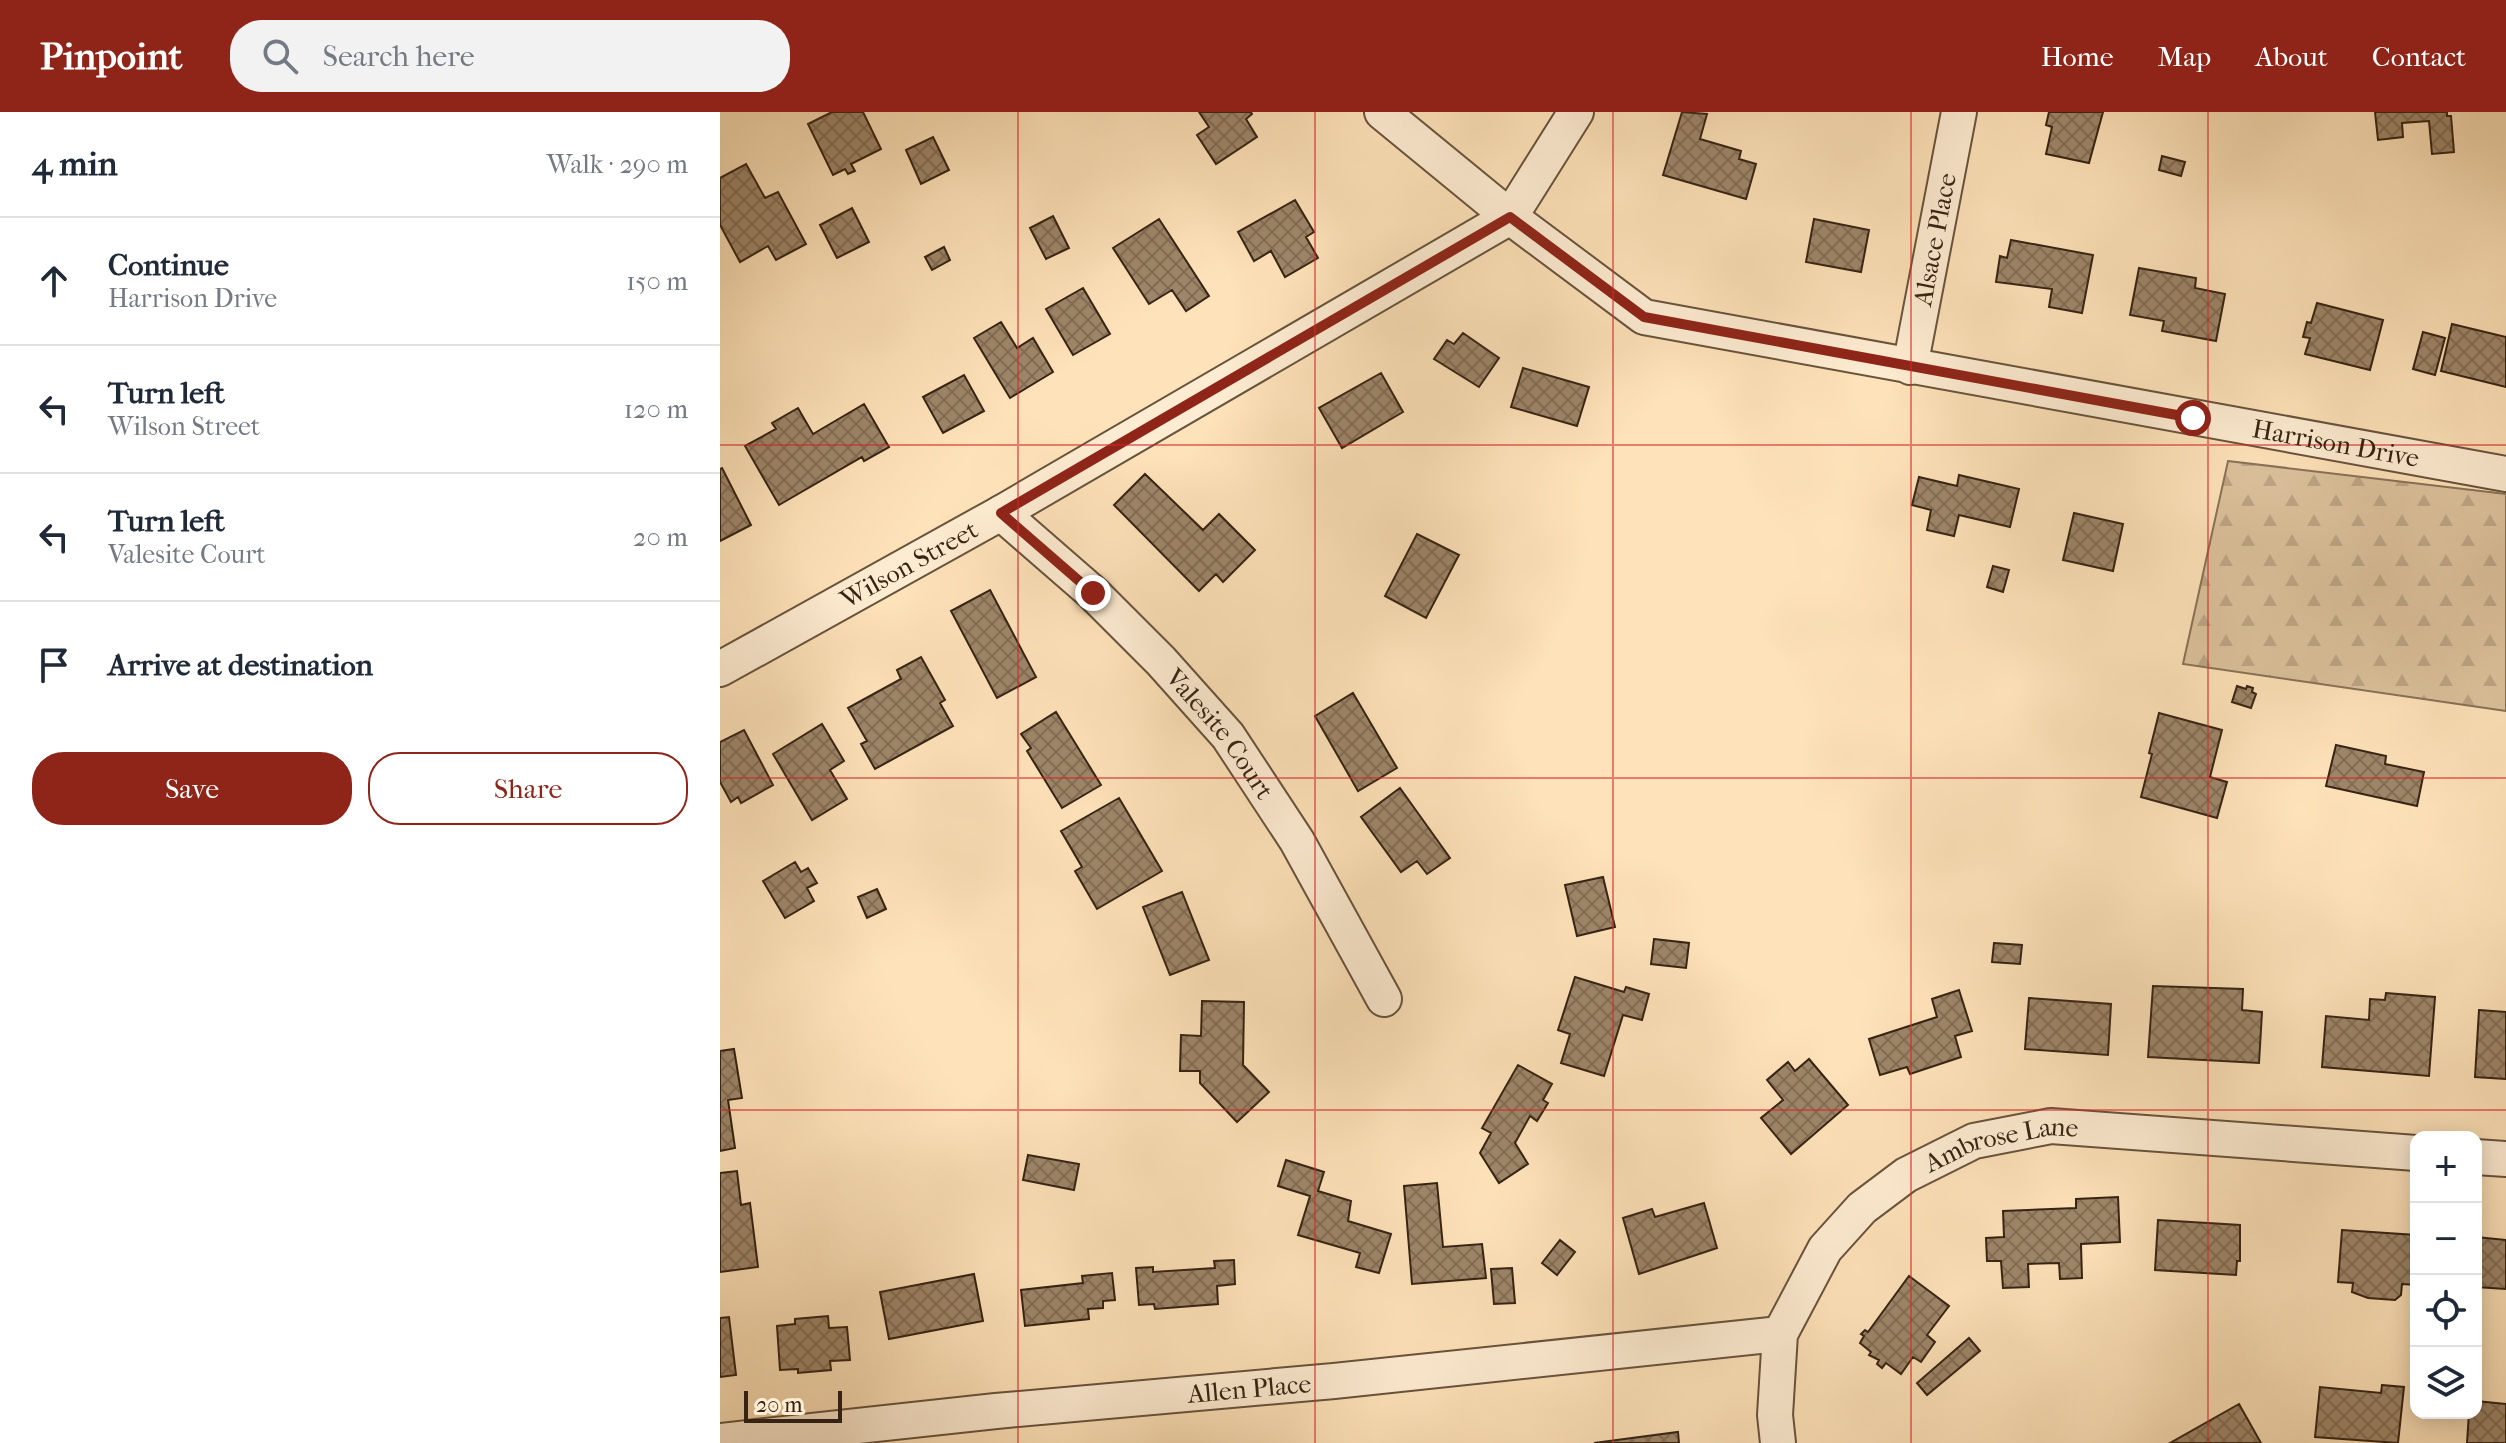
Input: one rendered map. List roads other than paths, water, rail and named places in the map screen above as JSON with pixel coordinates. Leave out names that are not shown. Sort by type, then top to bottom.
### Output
[{"type":"street","name":"Harrison Drive","points":[[1382,112],[1510,217],[1644,317],[2506,474]]},
{"type":"street","points":[[1510,217],[1576,112]]},
{"type":"street","name":"Alsace Place","points":[[1910,367],[1959,112]]},
{"type":"street","name":"Wilson Street","points":[[720,669],[1001,513],[1510,217]]},
{"type":"street","name":"Valesite Court","points":[[1001,513],[1093,593],[1161,661],[1228,736],[1297,841],[1384,999]]},
{"type":"street","name":"Ambrose Lane","points":[[1778,1443],[1775,1415],[1780,1334],[1825,1249],[1862,1208],[1906,1175],[1974,1141],[2051,1126],[2410,1153]]},
{"type":"street","points":[[2482,1157],[2506,1159]]},
{"type":"street","name":"Allen Place","points":[[720,1441],[1780,1334]]}]
